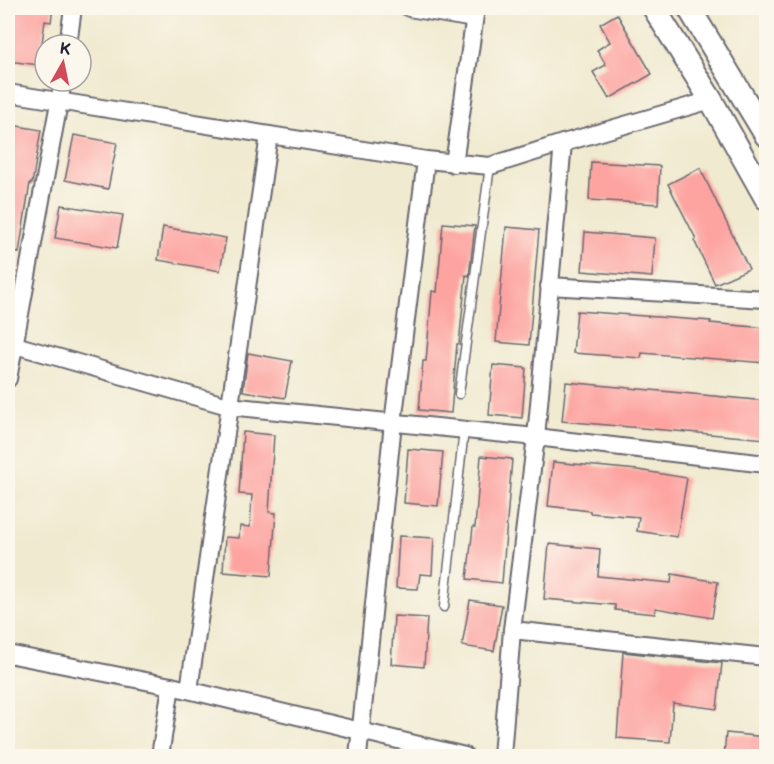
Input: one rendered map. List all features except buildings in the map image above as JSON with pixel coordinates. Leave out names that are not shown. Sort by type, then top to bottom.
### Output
[{"type":"main road","points":[[654,8],[711,100],[766,198]]},
{"type":"main road","points":[[689,8],[766,135]]},
{"type":"street","points":[[69,33],[72,8]]},
{"type":"street","points":[[409,8],[475,13],[454,164]]},
{"type":"street","points":[[8,93],[426,160],[489,166],[563,142],[711,100]]},
{"type":"street","points":[[8,379],[11,344],[61,93]]},
{"type":"street","points":[[189,690],[228,406],[269,135]]},
{"type":"street","points":[[502,756],[512,630],[536,437],[563,142]]},
{"type":"street","points":[[358,756],[393,423],[426,160]]},
{"type":"street","points":[[549,286],[766,299]]},
{"type":"street","points":[[11,344],[228,406],[536,437],[766,464]]},
{"type":"street","points":[[512,630],[766,657]]},
{"type":"street","points":[[8,654],[189,690],[465,756]]},
{"type":"street","points":[[160,756],[171,686]]},
{"type":"lane","points":[[459,394],[489,166]]},
{"type":"lane","points":[[444,607],[464,430]]}]
